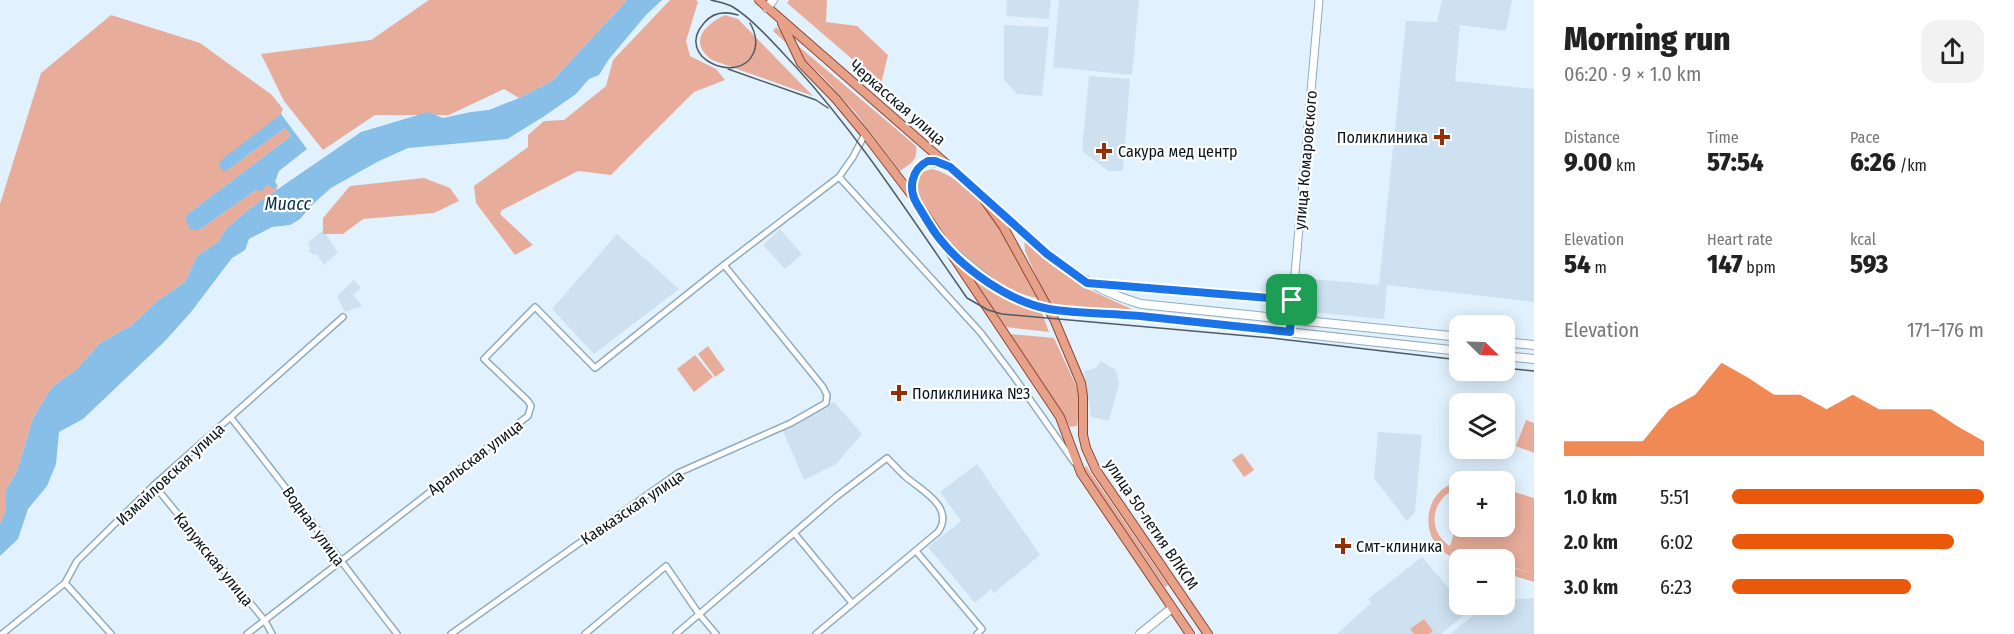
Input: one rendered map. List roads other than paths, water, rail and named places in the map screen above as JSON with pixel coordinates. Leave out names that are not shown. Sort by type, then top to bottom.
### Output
[{"type":"main road","name":"Черкасская улица","points":[[759,0],[770,4],[779,18],[1047,254],[1087,283],[1109,294],[1141,304],[1449,337]]},
{"type":"main road","points":[[779,18],[801,63],[836,99],[865,134],[914,198],[940,239],[997,288],[1020,300],[1048,309],[1141,316],[1449,350]]},
{"type":"main road","points":[[914,198],[911,188],[913,178],[921,164],[935,161],[950,167]]},
{"type":"main road","name":"улица 50-летия ВЛКСМ","points":[[983,198],[1003,226],[1048,309],[1081,383],[1083,435],[1096,470],[1208,634]]},
{"type":"main road","name":"улица 50-летия ВЛКСМ","points":[[940,239],[1060,417],[1081,473],[1190,634]]},
{"type":"main road","points":[[1290,332],[1291,320]]},
{"type":"main road","points":[[1515,343],[1534,345]]},
{"type":"main road","points":[[1515,357],[1534,359]]},
{"type":"main road","points":[[1140,634],[1185,600]]},
{"type":"street","name":"улица Комаровского","points":[[1291,320],[1319,0]]},
{"type":"street","name":"Аральская улица","points":[[247,634],[528,416],[531,406],[528,401],[484,359],[535,307],[595,368],[838,177],[854,157],[865,134]]},
{"type":"street","points":[[838,177],[981,333],[1081,473]]},
{"type":"street","name":"Кавказская улица","points":[[451,634],[678,473],[791,423],[826,403],[827,395],[823,387],[724,265]]},
{"type":"street","points":[[1087,283],[1292,300]]},
{"type":"street","name":"Измайловская улица","points":[[2,634],[65,583],[77,561],[154,485],[342,317]]},
{"type":"street","name":"Водная улица","points":[[231,418],[289,490],[397,634]]},
{"type":"street","points":[[676,634],[836,497],[887,458],[907,478],[924,489],[935,502],[943,517],[943,525],[916,551],[816,634]]},
{"type":"street","name":"Калужская улица","points":[[154,485],[272,634]]},
{"type":"street","points":[[795,534],[852,603]]},
{"type":"street","points":[[916,551],[982,629],[977,634]]},
{"type":"street","points":[[585,634],[666,566],[699,614],[716,634]]},
{"type":"street","points":[[65,583],[111,634]]},
{"type":"water","name":"Миасс","points":[[627,0],[662,0],[646,15],[609,59],[599,75],[589,79],[576,94],[543,117],[507,139],[408,148],[377,162],[331,188],[300,219],[290,225],[272,227],[249,239],[245,250],[232,258],[191,312],[165,341],[83,419],[59,432],[56,464],[47,486],[28,509],[18,539],[0,556],[0,524],[6,509],[6,490],[17,471],[33,418],[52,387],[77,369],[100,343],[132,325],[157,301],[185,282],[197,256],[218,242],[226,229],[249,209],[361,132],[428,112],[443,118],[489,110],[552,81]]},
{"type":"water","points":[[281,114],[307,149],[279,171],[275,182],[278,186],[275,189],[267,185],[262,191],[256,190],[199,230],[190,230],[185,216],[291,136],[285,128],[226,171],[219,165],[221,160]]},
{"type":"tram line","points":[[711,0],[730,6],[749,19],[796,67],[860,146],[967,298],[988,310],[1002,314],[1271,338],[1449,359]]},
{"type":"tram line","points":[[738,15],[728,13],[715,15],[704,23],[697,36],[697,47],[702,56],[723,67],[735,67],[746,63],[753,54],[756,42],[750,23]]},
{"type":"tram line","points":[[728,69],[816,100],[828,108]]},
{"type":"tram line","points":[[1515,369],[1534,371]]},
{"type":"place","name":"Поликлиника","points":[[1442,137]]},
{"type":"place","name":"Сакура мед центр","points":[[1104,151]]},
{"type":"place","name":"Поликлиника №3","points":[[899,393]]},
{"type":"place","name":"Смт-клиника","points":[[1343,546]]}]
